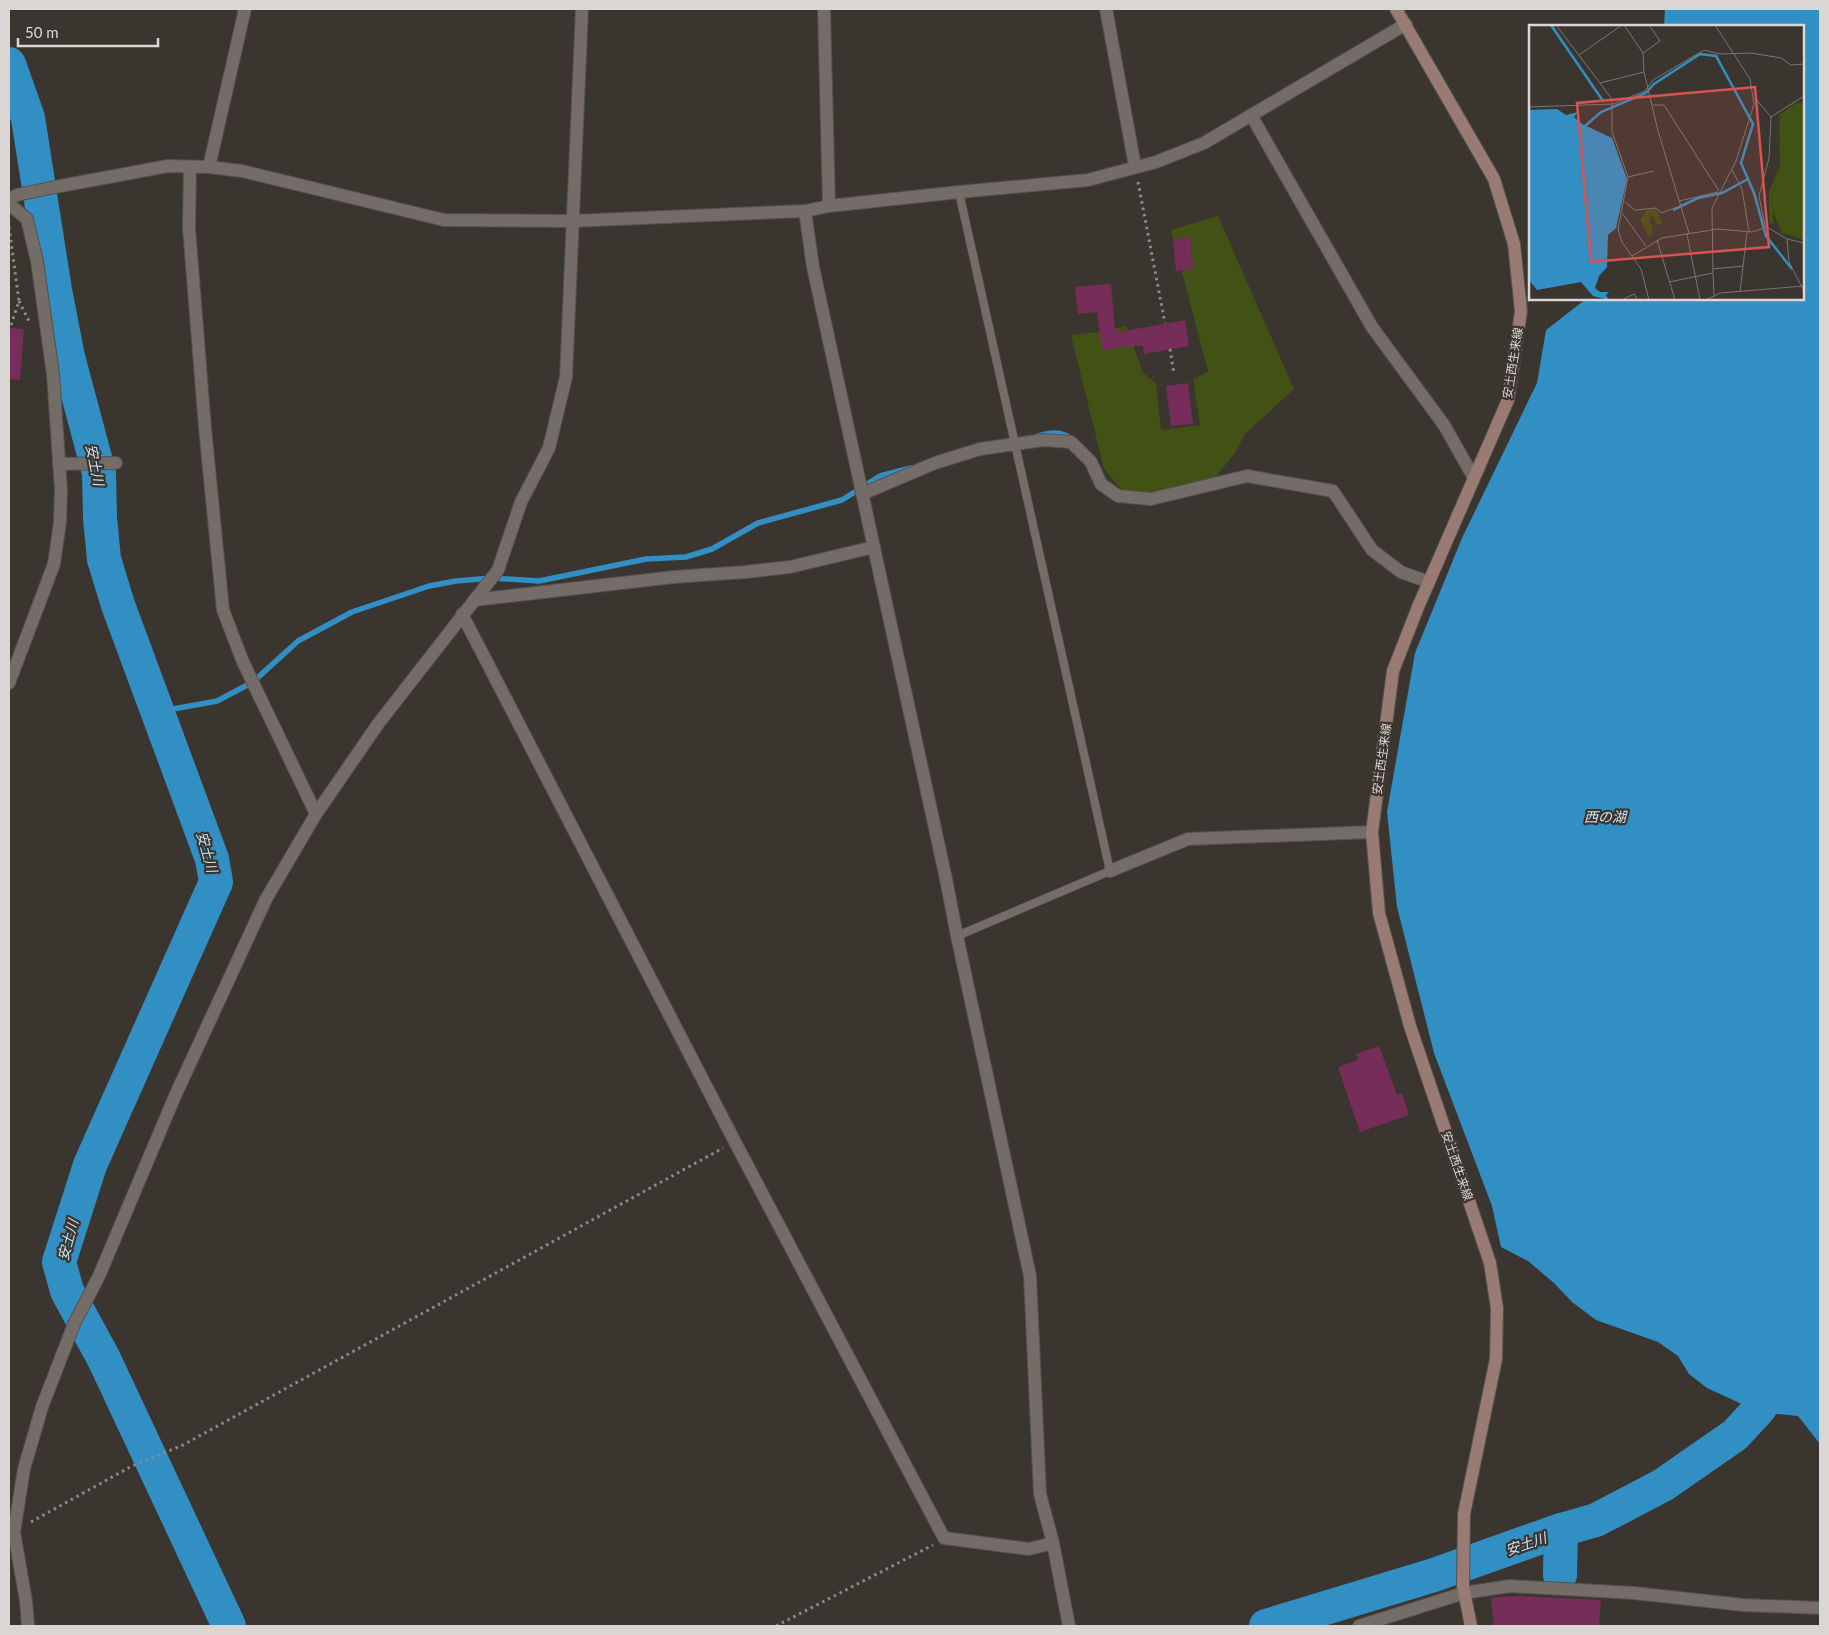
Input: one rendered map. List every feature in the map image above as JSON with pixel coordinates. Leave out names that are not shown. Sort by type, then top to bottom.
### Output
[{"type":"main road","name":"安土西生来線","points":[[1396,9],[1494,179],[1514,244],[1521,311],[1508,400],[1429,582],[1394,671],[1372,832],[1379,913],[1410,1026],[1490,1264],[1497,1308],[1496,1358],[1464,1514],[1464,1590],[1471,1626]]},
{"type":"street","points":[[209,167],[245,9]]},
{"type":"street","points":[[28,1626],[26,1601],[11,1528],[24,1469],[42,1407],[74,1324],[99,1276],[175,1096],[266,899],[316,814],[378,724],[498,570],[521,502],[549,448],[566,377],[582,9]]},
{"type":"street","points":[[824,9],[828,206]]},
{"type":"street","points":[[1106,9],[1135,166]]},
{"type":"street","points":[[9,683],[54,564],[60,522],[60,464],[53,374],[37,261],[27,219],[12,199],[55,187],[168,166],[209,167],[242,171],[444,220],[572,221],[805,211],[828,206],[1088,180],[1135,166],[1156,162],[1204,143],[1406,24]]},
{"type":"street","points":[[1250,115],[1372,327],[1444,425],[1474,478]]},
{"type":"street","points":[[190,167],[189,228],[204,419],[223,610],[260,701],[316,814]]},
{"type":"street","points":[[805,211],[813,267],[1030,1276],[1040,1494],[1053,1543],[1069,1626]]},
{"type":"street","points":[[862,494],[936,463],[980,449],[1044,440],[1071,442],[1091,462],[1101,484],[1118,496],[1151,499],[1247,476],[1333,491],[1372,550],[1401,572],[1429,582]]},
{"type":"street","points":[[60,464],[116,463]]},
{"type":"street","points":[[474,600],[674,577],[790,567],[874,547]]},
{"type":"street","points":[[462,614],[735,1142],[944,1538],[1030,1549],[1053,1543]]},
{"type":"street","points":[[1110,871],[1188,839],[1372,832]]},
{"type":"street","points":[[1359,1626],[1464,1590],[1510,1586],[1634,1593],[1743,1605],[1820,1608]]},
{"type":"lane","points":[[957,936],[1110,871],[959,192]]},
{"type":"path","points":[[1135,166],[1165,324]]},
{"type":"path","points":[[9,227],[19,301],[31,325]]},
{"type":"path","points":[[11,325],[19,301]]},
{"type":"path","points":[[1170,349],[1174,374]]},
{"type":"path","points":[[11,1528],[132,1466],[183,1445],[735,1142]]},
{"type":"path","points":[[776,1626],[944,1538]]},
{"type":"green space","points":[[1218,216],[1294,389],[1245,434],[1235,453],[1214,479],[1154,493],[1123,491],[1104,469],[1071,335],[1099,332],[1126,326],[1143,373],[1156,383],[1161,430],[1200,425],[1193,379],[1208,372],[1171,230]]},
{"type":"water","name":"西の湖","points":[[1665,9],[1820,9],[1820,1444],[1798,1416],[1759,1412],[1707,1388],[1689,1374],[1678,1356],[1658,1342],[1596,1320],[1572,1302],[1554,1283],[1528,1261],[1501,1247],[1492,1206],[1434,1053],[1397,907],[1387,812],[1415,653],[1462,538],[1537,383],[1546,330],[1585,300],[1804,300],[1804,25],[1664,25]]},
{"type":"building","points":[[1190,237],[1193,269],[1176,271],[1173,239]]},
{"type":"building","points":[[1111,284],[1115,330],[1118,329],[1119,332],[1185,320],[1189,346],[1144,354],[1143,345],[1102,350],[1097,312],[1078,314],[1075,287]]},
{"type":"building","points":[[9,328],[24,329],[20,380],[9,379]]},
{"type":"building","points":[[1188,383],[1193,424],[1171,426],[1166,386]]},
{"type":"building","points":[[1379,1046],[1397,1095],[1402,1093],[1409,1115],[1360,1132],[1338,1067],[1358,1060],[1356,1054]]},
{"type":"building","points":[[1515,1596],[1601,1600],[1599,1626],[1494,1626],[1491,1598]]},
{"type":"waterway","name":"安土川","points":[[9,64],[28,118],[55,290],[68,357],[99,473],[100,518],[104,559],[118,605],[212,859],[216,882],[90,1165],[59,1262],[67,1291],[104,1359],[229,1626]]},
{"type":"waterway","points":[[1038,436],[1056,433],[1072,439]]},
{"type":"waterway","points":[[157,712],[217,701],[253,682],[298,641],[352,612],[429,586],[456,581],[492,578],[539,581],[646,559],[686,557],[712,549],[758,523],[842,500],[880,476],[911,468]]},
{"type":"waterway","name":"安土川","points":[[1266,1626],[1434,1575],[1561,1530],[1596,1520],[1663,1485],[1735,1435],[1759,1409],[1820,1320]]},
{"type":"waterway","points":[[1560,1575],[1561,1530]]}]
